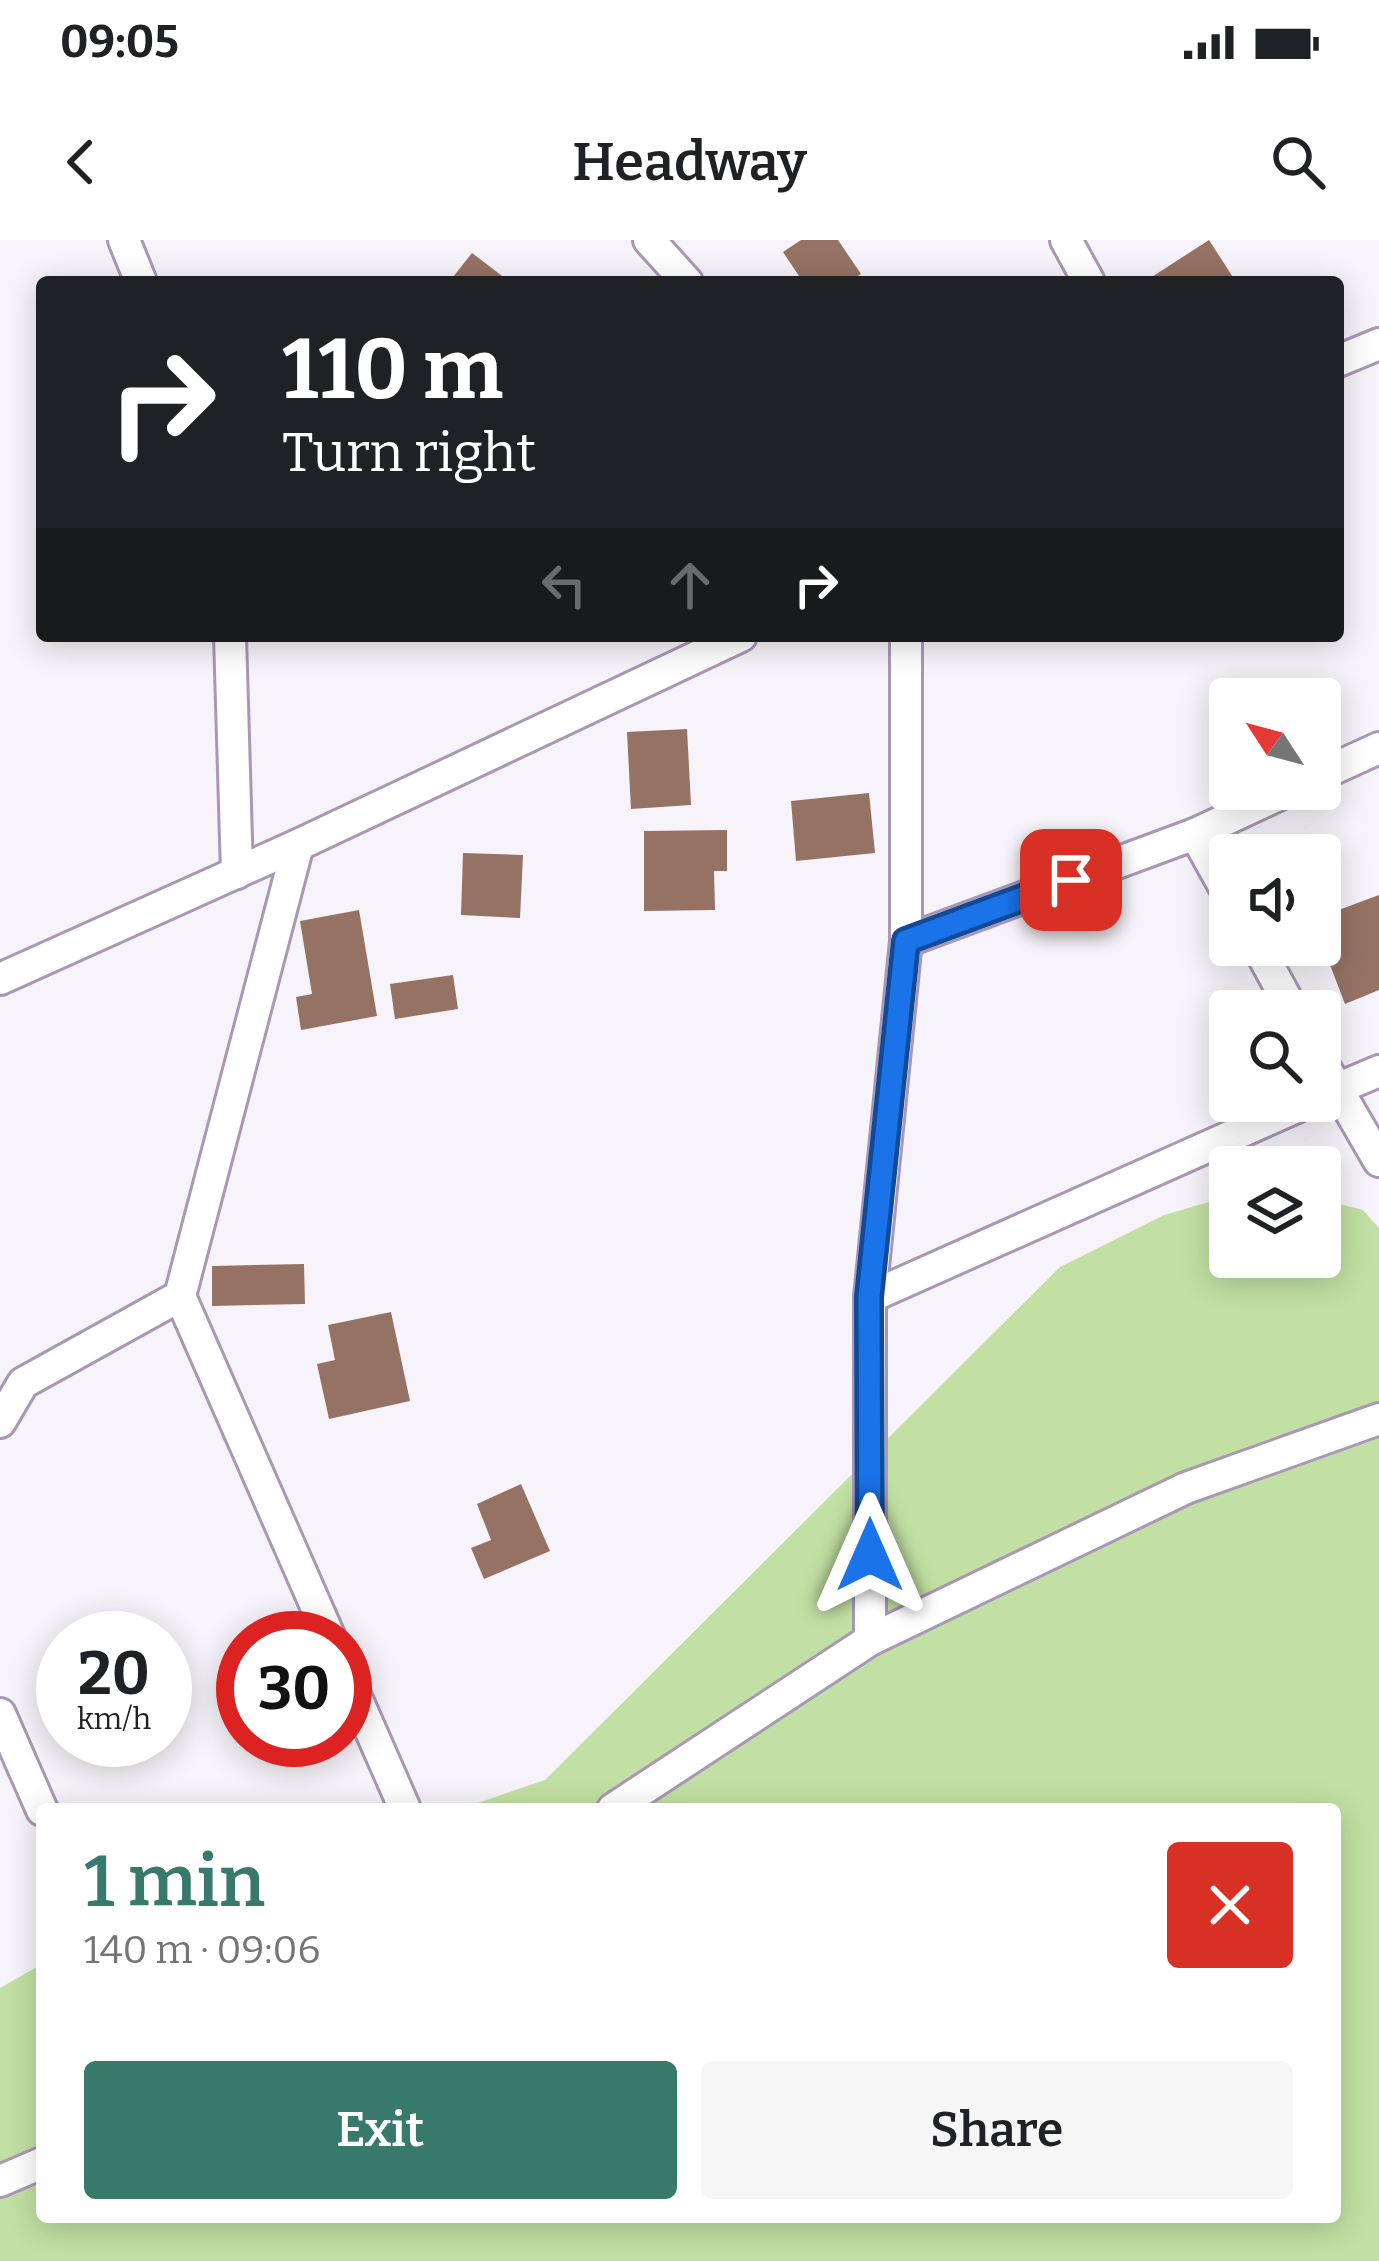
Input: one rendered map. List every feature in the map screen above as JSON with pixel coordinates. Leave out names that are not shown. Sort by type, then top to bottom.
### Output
[{"type":"street","points":[[124,240],[139,276]]},
{"type":"street","points":[[649,240],[682,276]]},
{"type":"street","points":[[1066,240],[1086,276]]},
{"type":"street","points":[[1344,359],[1379,344]]},
{"type":"street","points":[[230,642],[236,873]]},
{"type":"street","points":[[0,979],[728,642]]},
{"type":"street","points":[[870,1640],[869,1297],[906,941],[906,642]]},
{"type":"street","points":[[1341,766],[1379,748]]},
{"type":"street","points":[[906,941],[1195,834],[1246,810]]},
{"type":"street","points":[[1195,834],[1209,859]]},
{"type":"street","points":[[298,845],[180,1296],[318,1611]]},
{"type":"street","points":[[1341,1087],[1379,1071]]},
{"type":"street","points":[[1341,1117],[1379,1161]]},
{"type":"street","points":[[869,1297],[1261,1122]]},
{"type":"street","points":[[0,1422],[23,1383],[180,1296]]},
{"type":"street","points":[[622,1803],[870,1640],[1186,1488],[1379,1419]]},
{"type":"street","points":[[0,1714],[39,1803]]},
{"type":"street","points":[[372,1734],[402,1803]]},
{"type":"street","points":[[0,2181],[36,2166]]},
{"type":"green space","points":[[1209,1202],[1209,1278],[1341,1278],[1341,1204],[1363,1210],[1379,1228],[1379,2261],[0,2261],[0,1988],[36,1967],[36,2223],[1341,2223],[1341,1803],[478,1803],[545,1780],[1060,1267],[1164,1215]]},
{"type":"building","points":[[801,240],[838,240],[861,274],[799,276],[783,252]]},
{"type":"building","points":[[1209,240],[1232,276],[1153,276]]},
{"type":"building","points":[[472,253],[502,276],[454,276]]},
{"type":"building","points":[[687,729],[691,805],[631,809],[627,732]]},
{"type":"building","points":[[869,793],[875,853],[796,861],[791,801]]},
{"type":"building","points":[[727,830],[727,871],[714,871],[715,910],[644,911],[644,831]]},
{"type":"building","points":[[463,853],[523,855],[520,918],[461,915]]},
{"type":"building","points":[[1379,895],[1379,990],[1345,1004],[1330,966],[1341,966],[1341,909]]},
{"type":"building","points":[[359,910],[377,1016],[301,1030],[296,997],[312,994],[300,921]]},
{"type":"building","points":[[453,975],[458,1009],[395,1019],[390,984]]},
{"type":"building","points":[[304,1264],[305,1304],[212,1306],[212,1266]]},
{"type":"building","points":[[391,1312],[410,1401],[329,1419],[317,1364],[335,1360],[328,1325]]},
{"type":"building","points":[[521,1484],[550,1551],[484,1579],[471,1548],[491,1540],[477,1504]]},
{"type":"route","points":[[870,1555],[869,1297],[906,941],[1071,880]]}]
